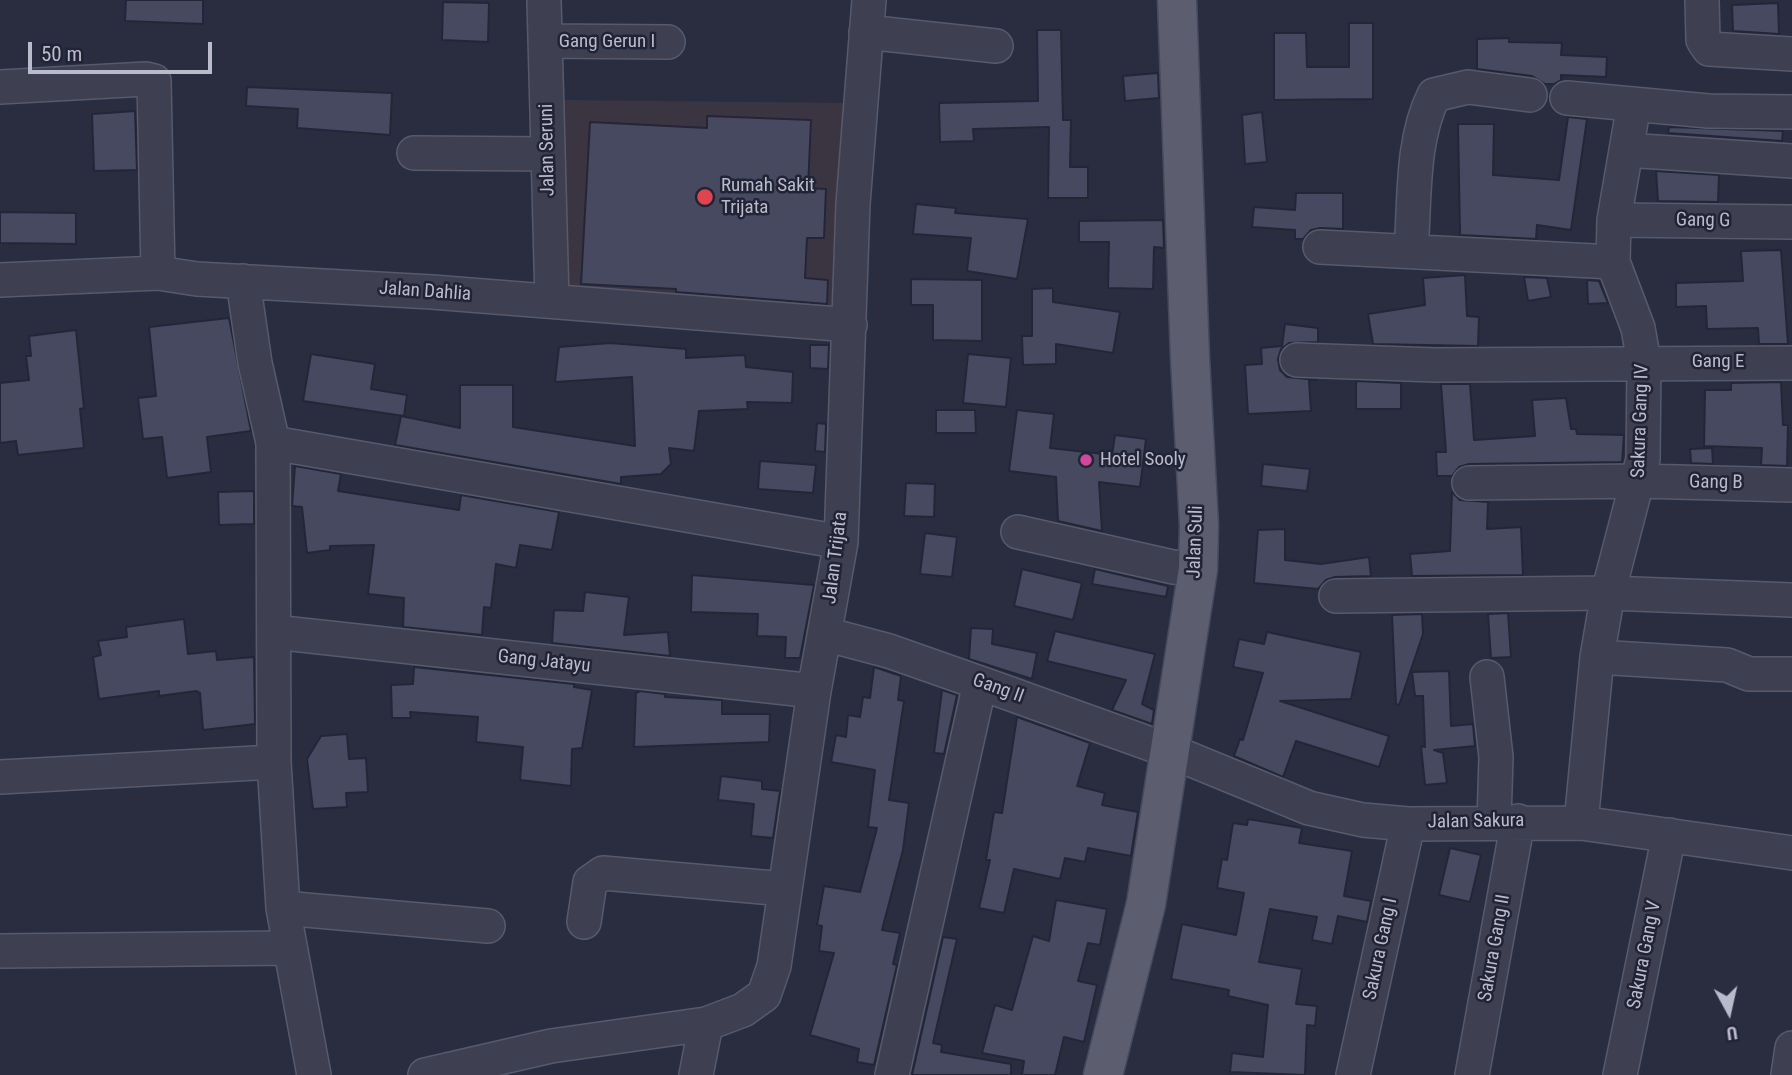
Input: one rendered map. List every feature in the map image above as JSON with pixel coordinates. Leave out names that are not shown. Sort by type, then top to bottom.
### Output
[{"type":"main road","name":"Jalan Suli","points":[[1103,1075],[1146,904],[1198,569],[1199,526],[1177,0]]},
{"type":"street","name":"Jalan Seruni","points":[[544,0],[552,301]]},
{"type":"street","points":[[1702,0],[1703,40],[1709,49],[1792,54]]},
{"type":"street","points":[[867,16],[996,46]]},
{"type":"street","name":"Jalan Trijata","points":[[706,1024],[743,1010],[764,995],[774,966],[814,691],[841,542],[853,204],[867,16]]},
{"type":"street","name":"Gang Gerun I","points":[[545,41],[668,42]]},
{"type":"street","points":[[0,87],[146,79],[153,81],[158,273]]},
{"type":"street","points":[[1411,251],[1418,149],[1427,108],[1434,94],[1468,87],[1530,95]]},
{"type":"street","points":[[1567,98],[1708,111],[1792,112]]},
{"type":"street","name":"Sakura Gang IV","points":[[1581,823],[1597,657],[1608,593],[1640,481],[1644,362],[1638,328],[1613,262],[1614,220],[1633,104]]},
{"type":"street","points":[[1626,150],[1792,161]]},
{"type":"street","points":[[414,153],[548,154]]},
{"type":"street","name":"Gang G","points":[[1614,220],[1792,222]]},
{"type":"street","points":[[1320,247],[1613,262]]},
{"type":"street","name":"Jalan Dahlia","points":[[0,280],[158,273],[197,279],[552,301],[850,325]]},
{"type":"street","points":[[243,281],[255,363],[273,443],[274,762],[283,908],[314,1075]]},
{"type":"street","name":"Gang E","points":[[1297,360],[1434,365],[1792,363]]},
{"type":"street","points":[[273,443],[841,542]]},
{"type":"street","name":"Gang B","points":[[1469,483],[1640,481],[1792,485]]},
{"type":"street","points":[[1018,533],[1173,567],[1198,569]]},
{"type":"street","points":[[1336,596],[1608,593],[1792,600]]},
{"type":"street","name":"Gang Jatayu","points":[[274,632],[814,691]]},
{"type":"street","name":"Gang II","points":[[825,634],[889,651],[1170,751]]},
{"type":"street","points":[[1597,657],[1727,665],[1749,674],[1792,674]]},
{"type":"street","name":"Sakura Gang II","points":[[1472,1075],[1506,821],[1486,677]]},
{"type":"street","points":[[892,1075],[980,683]]},
{"type":"street","name":"Jalan Sakura","points":[[1170,751],[1309,808],[1363,820],[1408,824],[1506,821],[1581,823],[1792,853]]},
{"type":"street","points":[[0,777],[274,762]]},
{"type":"street","name":"Sakura Gang I","points":[[1353,1075],[1408,824]]},
{"type":"street","name":"Sakura Gang V","points":[[1620,1075],[1669,835]]},
{"type":"street","points":[[584,922],[590,882],[595,875],[603,873],[785,888]]},
{"type":"street","points":[[283,908],[488,926]]},
{"type":"street","points":[[0,951],[290,948]]},
{"type":"street","points":[[425,1075],[547,1060],[706,1024],[696,1075]]},
{"type":"street","points":[[1788,1075],[1792,1048]]},
{"type":"shaded area","name":"Rumah Sakit Trijata","points":[[564,100],[851,103],[842,312],[563,292]]},
{"type":"building","points":[[126,0],[203,0],[203,24],[125,21]]},
{"type":"building","points":[[443,2],[489,3],[488,42],[442,40]]},
{"type":"building","points":[[1778,3],[1779,34],[1733,31],[1732,5]]},
{"type":"building","points":[[1349,23],[1373,23],[1373,99],[1274,100],[1274,33],[1306,33],[1307,67],[1349,67]]},
{"type":"building","points":[[1037,30],[1061,30],[1063,120],[1071,120],[1070,167],[1088,167],[1088,198],[1048,198],[1049,127],[973,129],[974,141],[940,142],[939,103],[1038,101]]},
{"type":"building","points":[[1509,38],[1509,42],[1562,43],[1561,55],[1607,57],[1606,77],[1561,75],[1561,80],[1554,84],[1545,84],[1532,76],[1477,69],[1477,39]]},
{"type":"building","points":[[1158,73],[1159,98],[1125,101],[1123,76]]},
{"type":"building","points":[[247,87],[392,93],[390,135],[297,128],[298,109],[246,106]]},
{"type":"building","points":[[135,111],[137,170],[94,171],[92,114]]},
{"type":"building","points":[[1262,112],[1267,162],[1245,164],[1242,115]]},
{"type":"building","name":"Rumah Sakit Trijata","points":[[707,116],[811,120],[808,188],[826,189],[824,238],[807,238],[805,278],[828,280],[827,304],[676,292],[676,289],[581,284],[590,122],[707,128]]},
{"type":"building","points":[[1568,117],[1587,119],[1571,230],[1537,225],[1536,239],[1460,235],[1458,124],[1494,124],[1493,175],[1559,180]]},
{"type":"building","points":[[1669,127],[1783,131],[1782,141],[1668,133]]},
{"type":"building","points":[[1656,171],[1719,175],[1718,202],[1658,201]]},
{"type":"building","points":[[1296,193],[1343,193],[1343,229],[1320,228],[1311,230],[1303,239],[1295,239],[1295,230],[1252,227],[1254,207],[1295,210]]},
{"type":"building","points":[[916,204],[956,208],[955,213],[1028,219],[1017,279],[967,271],[971,238],[913,234]]},
{"type":"building","points":[[0,212],[76,213],[76,244],[0,243]]},
{"type":"building","points":[[1163,220],[1164,248],[1154,247],[1153,289],[1108,288],[1109,242],[1079,242],[1079,221]]},
{"type":"building","points":[[1781,250],[1788,344],[1759,344],[1758,328],[1707,329],[1706,306],[1676,307],[1676,283],[1743,281],[1741,251]]},
{"type":"building","points":[[1465,275],[1467,316],[1479,317],[1478,346],[1373,344],[1368,314],[1425,305],[1423,278]]},
{"type":"building","points":[[1524,277],[1547,278],[1551,297],[1528,301]]},
{"type":"building","points":[[911,279],[982,280],[982,341],[933,340],[933,305],[911,305]]},
{"type":"building","points":[[1587,280],[1599,281],[1608,303],[1588,304]]},
{"type":"building","points":[[1053,288],[1053,302],[1120,312],[1113,353],[1056,344],[1056,364],[1023,365],[1022,336],[1032,336],[1032,289]]},
{"type":"building","points":[[229,318],[251,431],[207,437],[211,472],[167,478],[162,437],[143,439],[138,398],[156,396],[149,327]]},
{"type":"building","points":[[1285,324],[1318,328],[1318,342],[1289,343],[1281,349],[1278,359],[1280,370],[1287,377],[1317,380],[1309,380],[1311,411],[1248,414],[1245,365],[1262,364],[1261,348],[1282,346]]},
{"type":"building","points":[[76,330],[84,408],[80,409],[84,448],[18,455],[16,441],[0,443],[0,383],[29,380],[26,356],[31,356],[29,336]]},
{"type":"building","points":[[610,343],[686,349],[686,358],[745,355],[746,367],[793,372],[792,403],[747,402],[748,409],[699,411],[694,451],[669,448],[671,464],[661,474],[621,477],[621,484],[395,445],[401,416],[460,428],[460,385],[513,385],[513,427],[635,446],[632,377],[555,382],[559,347]]},
{"type":"building","points":[[810,345],[829,345],[828,369],[810,368]]},
{"type":"building","points":[[311,354],[375,364],[371,389],[407,395],[404,416],[303,401]]},
{"type":"building","points":[[968,354],[1011,358],[1006,407],[963,403]]},
{"type":"building","points":[[1356,381],[1401,383],[1401,409],[1356,409]]},
{"type":"building","points":[[1781,382],[1783,425],[1788,425],[1787,466],[1761,465],[1762,448],[1704,446],[1705,390],[1731,390],[1731,383]]},
{"type":"building","points":[[1441,384],[1470,384],[1474,440],[1535,436],[1532,400],[1566,398],[1571,429],[1576,429],[1577,434],[1624,435],[1622,462],[1469,464],[1459,467],[1452,476],[1437,476],[1436,452],[1446,452]]},
{"type":"building","points":[[936,410],[975,410],[976,433],[936,433]]},
{"type":"building","points":[[1017,410],[1054,414],[1050,448],[1112,455],[1115,435],[1146,439],[1140,487],[1099,482],[1102,531],[1058,521],[1056,477],[1009,471]]},
{"type":"building","points":[[817,423],[826,424],[825,452],[815,451]]},
{"type":"building","points":[[1712,448],[1713,464],[1691,463],[1690,449]]},
{"type":"building","points":[[760,461],[816,465],[813,493],[758,489]]},
{"type":"building","points":[[1263,464],[1310,469],[1307,491],[1261,486]]},
{"type":"building","points":[[295,466],[341,474],[338,491],[459,510],[461,495],[559,512],[552,550],[520,545],[516,568],[496,564],[491,608],[484,607],[482,635],[403,627],[404,598],[368,594],[374,545],[330,546],[330,550],[307,553],[302,507],[292,506]]},
{"type":"building","points":[[906,483],[935,484],[934,517],[904,516]]},
{"type":"building","points":[[254,491],[254,524],[219,525],[218,492]]},
{"type":"building","points":[[1452,492],[1460,500],[1488,502],[1487,529],[1521,527],[1523,575],[1412,576],[1410,554],[1450,551]]},
{"type":"building","points":[[1285,529],[1285,560],[1321,564],[1369,557],[1371,576],[1335,577],[1326,580],[1318,589],[1254,583],[1258,530]]},
{"type":"building","points":[[925,533],[957,537],[952,577],[920,574]]},
{"type":"building","points":[[1022,569],[1082,583],[1073,620],[1014,606]]},
{"type":"building","points":[[1095,569],[1168,586],[1166,597],[1092,584]]},
{"type":"building","points":[[692,575],[814,585],[800,658],[785,658],[786,637],[757,636],[758,614],[691,612]]},
{"type":"building","points":[[585,592],[629,597],[624,635],[668,632],[670,656],[552,643],[554,610],[583,611]]},
{"type":"building","points":[[1508,613],[1511,657],[1491,658],[1488,614]]},
{"type":"building","points":[[1422,614],[1423,634],[1399,705],[1396,704],[1392,615]]},
{"type":"building","points":[[184,619],[188,654],[216,651],[217,660],[254,657],[255,724],[203,730],[200,693],[196,691],[159,696],[159,691],[99,699],[93,657],[101,655],[98,641],[127,637],[126,627]]},
{"type":"building","points":[[971,628],[993,629],[992,644],[1037,653],[1032,679],[969,659]]},
{"type":"building","points":[[1055,631],[1155,654],[1142,704],[1154,710],[1152,724],[1112,710],[1126,680],[1047,661]]},
{"type":"building","points":[[1267,632],[1361,652],[1351,699],[1280,701],[1389,736],[1379,767],[1296,741],[1283,777],[1234,756],[1240,739],[1243,740],[1263,673],[1233,667],[1239,639],[1264,644]]},
{"type":"building","points":[[414,667],[574,684],[574,687],[592,690],[582,748],[572,749],[571,786],[520,780],[523,747],[476,742],[478,717],[410,712],[411,718],[392,718],[391,685],[413,684]]},
{"type":"building","points":[[874,667],[901,676],[898,700],[904,701],[889,800],[909,803],[903,850],[882,930],[900,933],[893,964],[897,965],[874,1065],[857,1062],[859,1049],[810,1035],[834,953],[819,951],[822,926],[817,925],[824,886],[860,892],[877,828],[868,827],[875,770],[831,762],[836,735],[846,737],[848,715],[860,717],[863,697],[870,698]]},
{"type":"building","points":[[1449,671],[1451,726],[1473,724],[1475,746],[1434,750],[1443,753],[1447,783],[1425,785],[1421,746],[1425,747],[1423,696],[1415,696],[1412,672]]},
{"type":"building","points":[[942,690],[957,695],[944,754],[934,753]]},
{"type":"building","points":[[640,691],[665,694],[665,697],[722,700],[722,714],[770,714],[769,742],[634,747],[636,693]]},
{"type":"building","points":[[1017,717],[1090,743],[1077,786],[1105,793],[1102,805],[1138,812],[1131,856],[1088,848],[1085,862],[1065,858],[1060,879],[1014,869],[1004,913],[979,908],[990,860],[986,860],[994,812],[1002,813]]},
{"type":"building","points":[[347,734],[349,759],[366,758],[368,792],[346,793],[347,807],[313,809],[307,759],[321,736]]},
{"type":"building","points":[[721,776],[762,781],[762,789],[780,791],[773,838],[751,836],[754,804],[718,800]]},
{"type":"building","points":[[1248,819],[1302,828],[1299,843],[1352,851],[1344,896],[1371,901],[1367,922],[1338,916],[1332,944],[1312,940],[1317,917],[1270,909],[1259,962],[1302,969],[1296,1004],[1317,1006],[1315,1026],[1307,1025],[1305,1075],[1230,1072],[1232,1053],[1263,1057],[1268,1005],[1228,996],[1229,990],[1171,979],[1182,924],[1236,935],[1244,893],[1217,888],[1222,859],[1227,860],[1233,823],[1247,825]]},
{"type":"building","points":[[1450,848],[1481,855],[1470,902],[1439,895]]},
{"type":"building","points":[[1056,900],[1107,909],[1100,945],[1088,943],[1078,981],[1097,985],[1084,1042],[1064,1037],[1055,1075],[1022,1075],[1024,1061],[982,1053],[995,1005],[1012,1010],[1033,936],[1049,941]]},
{"type":"building","points":[[943,937],[957,939],[933,1043],[942,1045],[941,1052],[1011,1064],[1011,1075],[912,1075]]},
{"type":"place","name":"Rumah Sakit Trijata","points":[[705,197]]},
{"type":"place","name":"Hotel Sooly","points":[[1086,460]]}]
